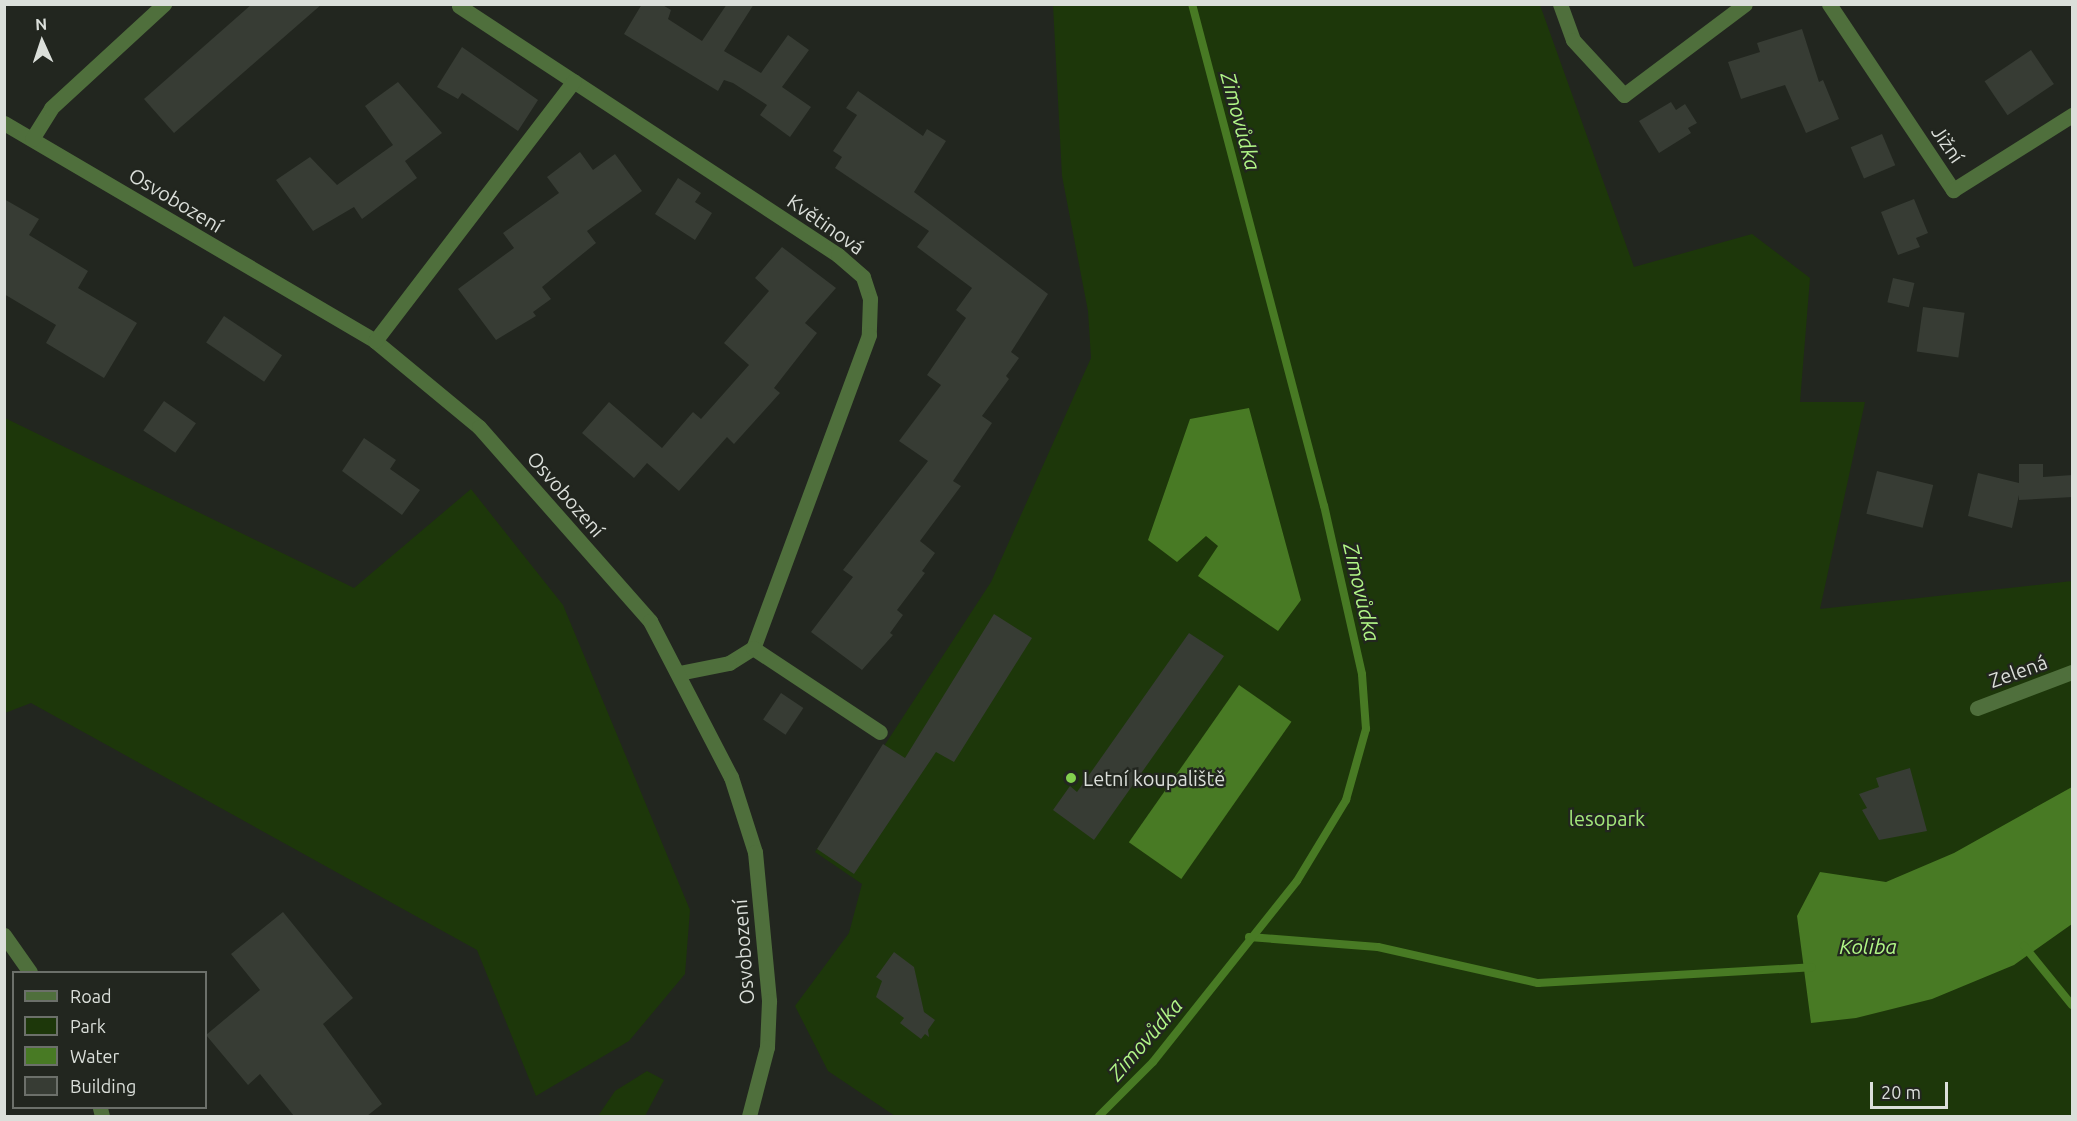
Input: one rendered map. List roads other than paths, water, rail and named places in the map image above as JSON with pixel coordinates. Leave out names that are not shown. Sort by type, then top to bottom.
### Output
[{"type":"street","points":[[32,139],[51,108],[164,4]]},
{"type":"street","points":[[1560,4],[1574,40],[1623,95],[1745,4]]},
{"type":"street","name":"Jižní","points":[[1829,4],[1953,190],[2073,115]]},
{"type":"street","name":"Květinová","points":[[459,6],[838,255],[863,277],[867,288],[869,335],[753,648]]},
{"type":"street","points":[[375,341],[574,81]]},
{"type":"street","name":"Osvobození","points":[[4,123],[375,341],[479,427],[650,621],[731,777],[755,852],[769,1001],[767,1047],[749,1116]]},
{"type":"street","points":[[679,673],[729,663],[753,648],[880,732]]},
{"type":"street","name":"Zelená","points":[[1977,708],[2073,672]]},
{"type":"street","points":[[7,944],[29,971]]},
{"type":"water","points":[[1249,408],[1301,600],[1278,631],[1198,576],[1218,546],[1206,536],[1177,562],[1148,540],[1190,419]]},
{"type":"water","points":[[1239,685],[1291,722],[1181,879],[1129,842]]},
{"type":"water","name":"Koliba","points":[[2072,787],[2072,924],[2014,965],[1932,999],[1856,1018],[1811,1023],[1797,916],[1820,872],[1886,882],[1954,853]]},
{"type":"waterway","name":"Zimovůdka","points":[[1099,1116],[1153,1062],[1297,881],[1346,800],[1366,729],[1362,674],[1324,506],[1192,4]]},
{"type":"waterway","points":[[1249,937],[1378,947],[1538,983],[1812,967]]},
{"type":"waterway","points":[[2024,946],[2072,1005]]},
{"type":"place","name":"Letní koupaliště","points":[[1071,778]]},
{"type":"park label","name":"lesopark","points":[[1607,818]]}]
